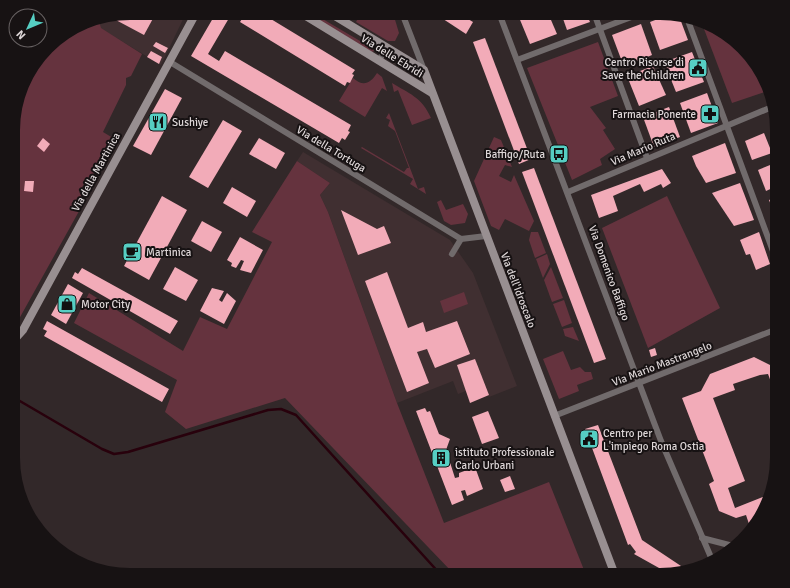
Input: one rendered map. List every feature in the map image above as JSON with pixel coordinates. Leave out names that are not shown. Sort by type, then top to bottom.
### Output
[{"type":"street","name":"Via della Martinica","points":[[20,333],[192,20]]},
{"type":"street","name":"Via delle Ebridi","points":[[315,20],[432,93]]},
{"type":"street","name":"Via delle Ebridi","points":[[342,20],[424,70]]},
{"type":"street","name":"Via dell'Idroscalo","points":[[405,20],[612,568]]},
{"type":"street","name":"Via Domenico Baffigo","points":[[502,20],[568,192],[639,384],[702,538],[711,556]]},
{"type":"street","points":[[597,20],[648,158]]},
{"type":"street","points":[[517,60],[624,20]]},
{"type":"street","points":[[689,24],[770,243]]},
{"type":"street","points":[[379,61],[386,47]]},
{"type":"street","name":"Via della Tortuga","points":[[170,62],[461,239]]},
{"type":"street","name":"Via Mario Ruta","points":[[568,192],[768,109]]},
{"type":"street","points":[[452,254],[461,239],[486,236]]},
{"type":"street","name":"Via Mario Mastrangelo","points":[[554,416],[770,332]]},
{"type":"street","points":[[702,538],[728,545]]},
{"type":"shaded area","points":[[183,20],[161,65],[100,28],[99,25],[115,21]]},
{"type":"shaded area","points":[[324,20],[372,48],[374,51],[372,52],[321,21]]},
{"type":"shaded area","points":[[357,20],[395,20],[399,33],[395,41],[388,41],[356,22]]},
{"type":"shaded area","points":[[100,24],[101,28],[142,54],[131,76],[126,78],[126,85],[103,132],[113,138],[88,184],[84,184],[79,192],[82,196],[79,202],[83,204],[20,317],[20,130],[24,101],[31,81],[47,57],[57,47],[81,31]]},
{"type":"shaded area","points":[[704,29],[733,47],[743,57],[759,81],[763,93],[732,103]]},
{"type":"shaded area","points":[[598,42],[618,96],[590,107],[606,128],[603,130],[615,149],[600,159],[602,165],[572,180],[527,68]]},
{"type":"shaded area","points":[[377,73],[382,77],[387,91],[382,88],[365,117],[339,101],[353,78],[360,83],[366,83],[372,80]]},
{"type":"shaded area","points":[[392,83],[419,100],[431,118],[412,125],[398,90],[394,92]]},
{"type":"shaded area","points":[[389,113],[418,189],[410,184],[413,179],[361,148],[362,147],[404,172],[407,168],[409,168],[395,131],[388,126],[390,120],[386,118]]},
{"type":"shaded area","points":[[494,137],[501,140],[512,167],[505,165],[499,176],[511,182],[514,175],[534,221],[529,231],[505,219],[499,230],[491,226],[474,181]]},
{"type":"shaded area","points":[[303,152],[450,240],[473,273],[517,386],[489,397],[487,392],[466,391],[458,394],[453,381],[397,403],[328,212],[320,195],[330,183],[297,161]]},
{"type":"shaded area","points":[[297,161],[330,183],[320,195],[328,212],[397,403],[444,523],[549,482],[583,568],[448,568],[285,398],[186,429],[165,412],[177,380],[74,323],[89,293],[183,351],[200,317],[227,329],[272,242],[252,232]]},
{"type":"shaded area","points":[[424,187],[426,194],[418,189]]},
{"type":"shaded area","points":[[667,196],[720,308],[648,348],[602,228]]},
{"type":"shaded area","points":[[441,200],[446,210],[463,204],[468,214],[465,223],[451,225],[444,221],[437,202]]},
{"type":"shaded area","points":[[531,232],[538,232],[546,253],[535,258],[529,240]]},
{"type":"shaded area","points":[[547,254],[550,264],[543,278],[536,259]]},
{"type":"shaded area","points":[[551,267],[563,298],[552,302],[544,280]]},
{"type":"shaded area","points":[[464,292],[468,304],[444,313],[440,301]]},
{"type":"shaded area","points":[[564,300],[572,323],[562,327],[553,304]]},
{"type":"shaded area","points":[[573,327],[579,341],[565,336],[563,329]]},
{"type":"shaded area","points":[[563,351],[571,370],[580,367],[585,372],[591,372],[593,379],[577,385],[579,391],[559,399],[543,359]]},
{"type":"building","points":[[152,20],[144,35],[117,21]]},
{"type":"building","points":[[212,20],[228,20],[208,54],[219,61],[225,51],[351,125],[348,131],[350,132],[345,140],[342,138],[339,143],[191,56]]},
{"type":"building","points":[[241,20],[273,20],[355,70],[352,74],[354,75],[350,83],[347,82],[345,86],[240,22]]},
{"type":"building","points":[[445,20],[470,20],[473,22],[466,34]]},
{"type":"building","points":[[520,20],[551,20],[557,34],[530,44]]},
{"type":"building","points":[[563,20],[589,20],[590,22],[567,30]]},
{"type":"building","points":[[655,20],[668,20],[681,22],[688,40],[660,50],[650,22]]},
{"type":"building","points":[[641,24],[652,55],[624,67],[612,35]]},
{"type":"building","points":[[485,38],[531,159],[519,164],[473,42]]},
{"type":"building","points":[[156,42],[168,48],[165,53],[153,46]]},
{"type":"building","points":[[151,51],[162,57],[159,64],[147,57]]},
{"type":"building","points":[[692,52],[704,82],[676,92],[664,62]]},
{"type":"building","points":[[653,66],[666,95],[639,106],[627,76]]},
{"type":"building","name":"Sushiye","points":[[165,89],[182,98],[151,155],[133,146]]},
{"type":"building","points":[[707,93],[718,123],[691,133],[680,103]]},
{"type":"building","points":[[669,107],[680,137],[654,147],[643,117]]},
{"type":"building","points":[[223,120],[242,131],[208,188],[189,177]]},
{"type":"building","points":[[764,133],[770,148],[770,154],[752,160],[745,141]]},
{"type":"building","points":[[43,138],[50,144],[44,152],[37,146]]},
{"type":"building","points":[[259,138],[285,153],[276,169],[249,154]]},
{"type":"building","points":[[725,143],[736,173],[706,183],[692,156]]},
{"type":"building","points":[[770,165],[770,189],[766,191],[758,170]]},
{"type":"building","points":[[534,168],[606,359],[594,363],[522,172]]},
{"type":"building","points":[[662,169],[671,183],[663,188],[661,184],[644,192],[640,184],[613,196],[618,211],[599,218],[591,195]]},
{"type":"building","points":[[25,181],[34,181],[33,192],[24,191]]},
{"type":"building","points":[[740,183],[754,220],[734,226],[712,193]]},
{"type":"building","points":[[232,187],[256,201],[247,217],[223,203]]},
{"type":"building","points":[[162,196],[187,210],[149,280],[124,266]]},
{"type":"building","points":[[341,210],[377,229],[384,226],[391,243],[358,255]]},
{"type":"building","points":[[202,221],[222,232],[211,252],[191,241]]},
{"type":"building","points":[[759,232],[770,264],[756,270],[750,254],[746,255],[740,240]]},
{"type":"building","points":[[240,237],[263,250],[251,273],[240,270],[244,261],[241,260],[236,268],[231,266],[232,263],[227,260]]},
{"type":"building","points":[[175,267],[198,280],[186,301],[163,289]]},
{"type":"building","points":[[82,268],[178,321],[170,334],[72,278],[75,272],[78,274]]},
{"type":"building","points":[[387,272],[408,328],[423,322],[426,332],[457,321],[470,354],[435,368],[427,349],[417,352],[429,383],[407,392],[365,281]]},
{"type":"building","name":"Motor City","points":[[68,284],[83,293],[66,324],[51,315]]},
{"type":"building","points":[[212,288],[224,291],[219,300],[222,302],[227,293],[236,301],[224,324],[200,311]]},
{"type":"building","points":[[47,321],[169,389],[162,402],[44,336],[47,331],[43,329]]},
{"type":"building","points":[[655,348],[657,355],[651,357],[649,350]]},
{"type":"building","points":[[754,357],[770,365],[770,379],[768,374],[760,375],[733,384],[735,390],[713,398],[745,481],[728,488],[735,508],[763,497],[759,507],[749,523],[746,515],[736,518],[719,511],[709,484],[714,481],[682,398],[701,391],[710,374]]},
{"type":"building","points":[[475,359],[489,395],[470,403],[457,365]]},
{"type":"building","name":"istituto Professionale Carlo Urbani","points":[[425,408],[427,412],[430,411],[439,434],[450,439],[446,450],[455,478],[459,477],[459,473],[475,467],[483,489],[467,496],[465,490],[461,491],[464,500],[452,505],[416,411]]},
{"type":"building","name":"istituto Professionale Carlo Urbani","points":[[488,411],[499,438],[482,444],[472,417]]},
{"type":"building","points":[[598,425],[642,540],[681,566],[659,568],[634,554],[636,552],[630,544],[628,545],[585,429]]},
{"type":"building","name":"istituto Professionale Carlo Urbani","points":[[510,476],[515,489],[505,492],[500,480]]},
{"type":"waterway","points":[[20,401],[102,449],[114,454],[128,452],[268,410],[281,409],[296,415],[435,568]]},
{"type":"place","name":"Centro Risorse di Save the Children","points":[[698,68]]},
{"type":"place","name":"Farmacia Ponente","points":[[710,114]]},
{"type":"place","name":"Sushiye","points":[[158,122]]},
{"type":"place","name":"Baffigo/Ruta","points":[[559,154]]},
{"type":"place","name":"Martinica","points":[[132,252]]},
{"type":"place","name":"Motor City","points":[[67,304]]},
{"type":"place","name":"Centro per L'impiego Roma Ostia","points":[[589,439]]},
{"type":"place","name":"istituto Professionale Carlo Urbani","points":[[441,458]]}]
